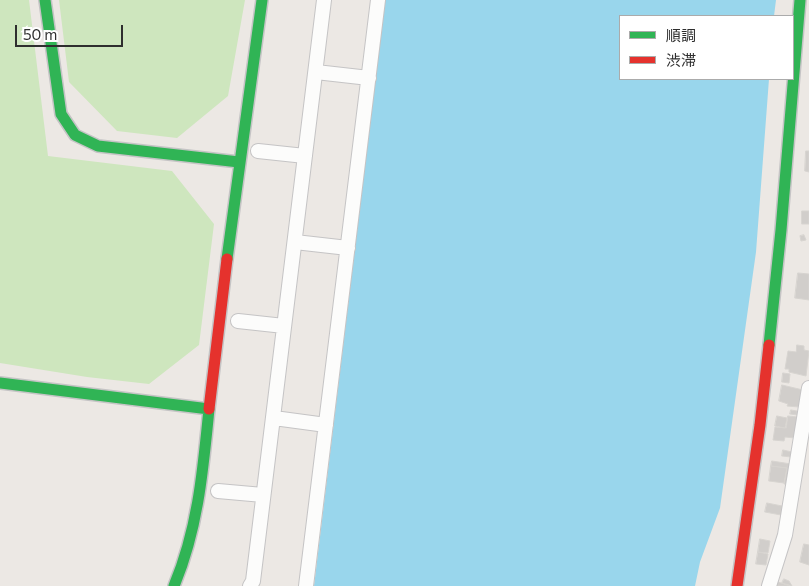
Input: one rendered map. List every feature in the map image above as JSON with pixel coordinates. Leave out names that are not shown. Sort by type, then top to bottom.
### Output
[{"type":"street","points":[[45,0],[61,114],[67,127],[78,139],[98,146],[239,162]]},
{"type":"street","points":[[174,586],[188,556],[194,529],[239,162],[262,0]]},
{"type":"street","points":[[255,584],[263,495],[324,0]]},
{"type":"street","points":[[306,586],[378,0]]},
{"type":"street","points":[[794,77],[800,0]]},
{"type":"street","points":[[316,72],[369,78]]},
{"type":"street","points":[[737,586],[760,425],[782,230],[794,80]]},
{"type":"street","points":[[258,151],[305,156]]},
{"type":"street","points":[[295,242],[348,248]]},
{"type":"street","points":[[238,321],[284,326]]},
{"type":"street","points":[[0,383],[209,409]]},
{"type":"street","points":[[769,586],[785,535],[809,388]]},
{"type":"street","points":[[274,418],[326,425]]},
{"type":"street","points":[[218,491],[263,495]]},
{"type":"green space","points":[[0,0],[29,0],[48,156],[172,171],[214,224],[199,345],[149,384],[87,377],[0,363]]},
{"type":"green space","points":[[59,0],[245,0],[228,96],[177,138],[117,131],[69,82]]},
{"type":"water","points":[[385,0],[776,0],[774,15],[619,15],[619,80],[769,80],[756,252],[720,508],[700,562],[695,586],[314,586]]},
{"type":"building","points":[[806,151],[809,151],[809,172],[805,171]]},
{"type":"building","points":[[802,211],[809,211],[809,224],[802,224]]},
{"type":"building","points":[[804,235],[806,240],[801,241],[800,236]]},
{"type":"building","points":[[798,273],[809,274],[809,300],[795,298]]},
{"type":"building","points":[[797,345],[804,346],[804,350],[809,351],[806,376],[789,372],[789,369],[785,369],[788,351],[796,352]]},
{"type":"building","points":[[783,373],[790,374],[789,383],[782,382]]},
{"type":"building","points":[[782,385],[803,390],[799,407],[787,406],[788,404],[779,401]]},
{"type":"building","points":[[791,410],[797,411],[797,415],[790,414]]},
{"type":"building","points":[[777,416],[787,418],[785,428],[775,426]]},
{"type":"building","points":[[788,416],[798,417],[795,438],[785,437],[784,441],[773,440],[775,427],[786,428]]},
{"type":"building","points":[[783,450],[792,452],[791,457],[782,456]]},
{"type":"building","points":[[772,461],[791,464],[788,484],[784,484],[787,468],[771,466]]},
{"type":"building","points":[[771,466],[787,468],[784,483],[769,481]]},
{"type":"building","points":[[767,503],[782,506],[781,515],[765,512]]},
{"type":"building","points":[[760,539],[770,541],[768,553],[758,552]]},
{"type":"building","points":[[804,544],[809,545],[809,565],[800,562]]},
{"type":"building","points":[[758,552],[768,554],[766,565],[756,564]]},
{"type":"building","points":[[784,579],[789,581],[792,586],[782,583]]},
{"type":"building","points":[[778,582],[790,586],[777,586]]},
{"type":"traffic: fast","points":[[45,0],[61,114],[75,135],[98,146],[239,162]]},
{"type":"traffic: fast","points":[[227,259],[262,0]]},
{"type":"traffic: fast","points":[[794,73],[800,0]]},
{"type":"traffic: fast","points":[[769,345],[793,80]]},
{"type":"traffic: fast","points":[[0,383],[209,409],[202,477],[194,521],[189,543],[174,586]]},
{"type":"traffic: jam","points":[[209,409],[227,259]]},
{"type":"traffic: jam","points":[[737,586],[760,425],[769,345]]}]
